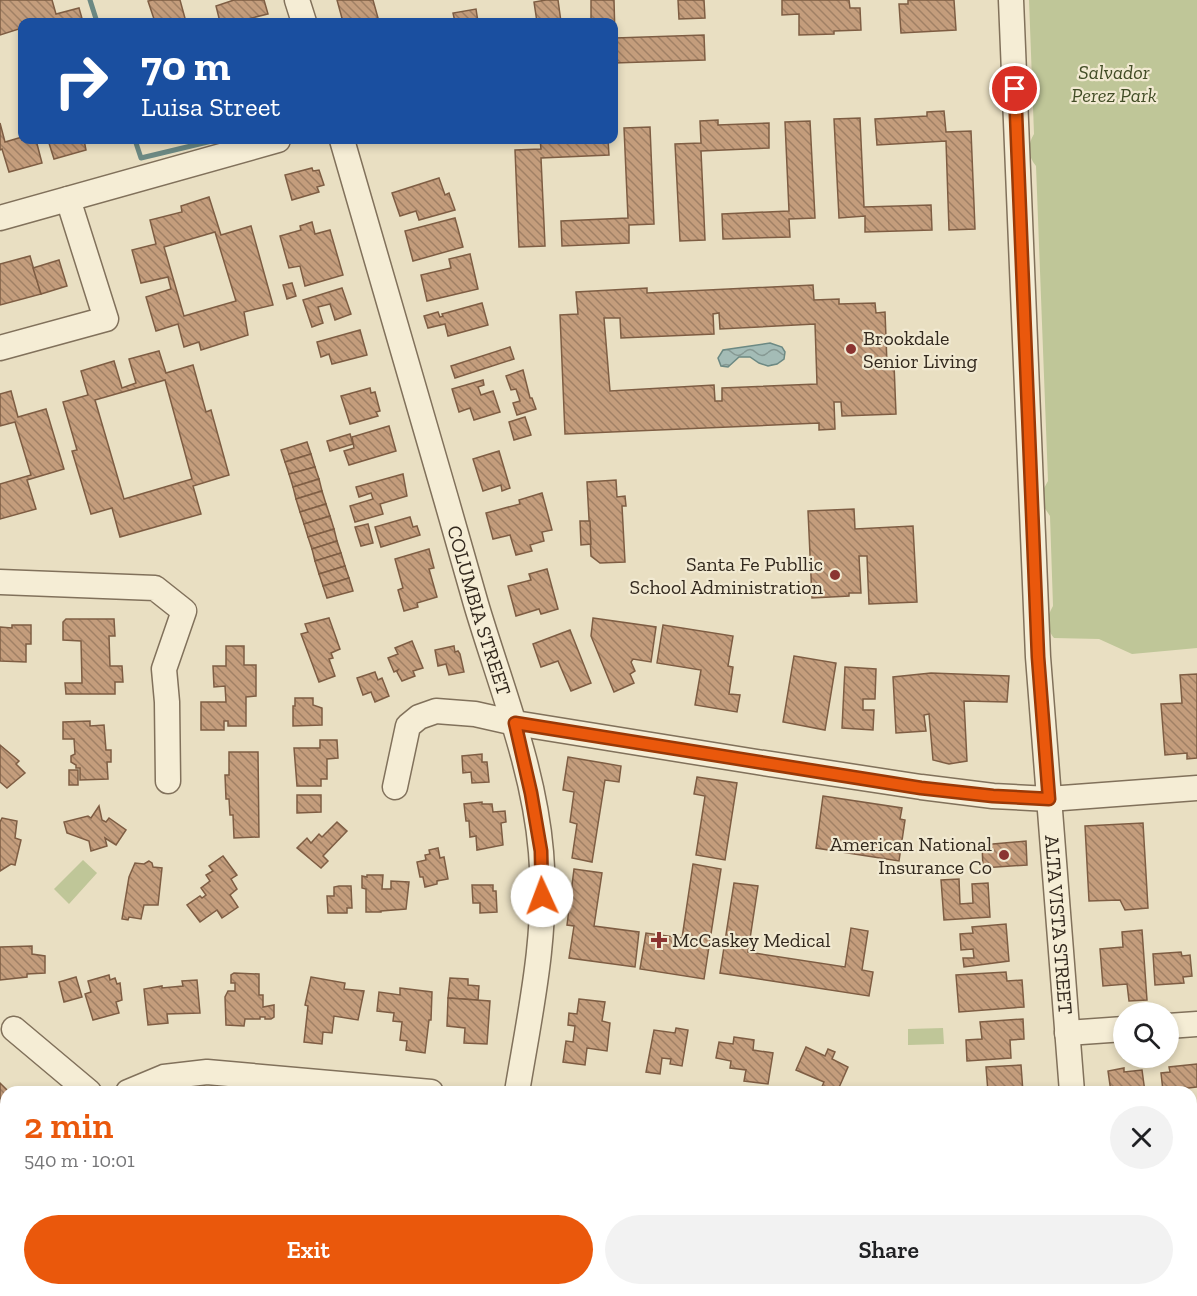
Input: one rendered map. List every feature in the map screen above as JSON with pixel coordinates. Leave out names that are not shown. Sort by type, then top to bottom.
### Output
[{"type":"street","points":[[297,0],[303,18]]},
{"type":"street","name":"ALTA VISTA STREET","points":[[1011,0],[1038,657],[1071,1086]]},
{"type":"street","points":[[0,218],[264,144]]},
{"type":"street","name":"COLUMBIA STREET","points":[[343,144],[487,641],[515,723],[531,793],[541,851],[543,918],[518,1086]]},
{"type":"street","points":[[0,348],[106,319],[68,199]]},
{"type":"street","points":[[0,582],[155,588],[184,611],[164,669],[167,702],[168,781]]},
{"type":"street","points":[[395,787],[408,726],[419,717],[436,711],[449,711],[921,788],[993,796],[1049,799],[1197,788]]},
{"type":"street","points":[[1179,1025],[1197,1024]]},
{"type":"street","points":[[14,1029],[82,1086]]},
{"type":"street","points":[[1067,1033],[1113,1030]]},
{"type":"street","points":[[142,1086],[164,1077],[207,1072],[364,1086]]},
{"type":"green space","name":"Salvador Perez Park","points":[[1029,0],[1197,0],[1197,648],[1132,654],[1099,639],[1054,638],[1049,630],[1048,619],[1053,606],[1050,516],[1042,504],[1043,490],[1048,481],[1036,166],[1029,151],[1034,134]]},
{"type":"green space","points":[[83,860],[97,873],[69,904],[54,889]]},
{"type":"green space","points":[[943,1028],[944,1044],[908,1045],[908,1029]]},
{"type":"water","points":[[770,343],[782,347],[785,352],[784,359],[777,364],[768,366],[750,357],[739,357],[728,367],[721,366],[718,358],[723,350]]},
{"type":"building","points":[[0,0],[52,0],[56,14],[79,8],[82,18],[18,18],[18,29],[0,35]]},
{"type":"building","points":[[180,0],[185,18],[154,18],[148,1]]},
{"type":"building","points":[[234,0],[264,0],[268,14],[252,18],[219,18],[216,6]]},
{"type":"building","points":[[337,0],[373,0],[378,18],[342,18]]},
{"type":"building","points":[[558,0],[560,18],[536,18],[534,2]]},
{"type":"building","points":[[591,0],[614,0],[614,18],[591,18]]},
{"type":"building","points":[[678,0],[704,0],[705,18],[679,19]]},
{"type":"building","points":[[782,0],[849,0],[850,8],[860,8],[861,30],[834,31],[834,34],[799,35],[799,14],[782,15]]},
{"type":"building","points":[[908,0],[954,0],[956,30],[901,33],[899,4],[908,4]]},
{"type":"building","points":[[476,9],[477,18],[454,18],[453,13]]},
{"type":"building","points":[[704,35],[705,60],[618,63],[618,38]]},
{"type":"building","points":[[944,111],[946,132],[971,131],[975,229],[949,230],[946,141],[877,145],[875,119],[927,116],[927,112]]},
{"type":"building","points":[[860,118],[864,207],[931,205],[932,230],[865,232],[865,216],[839,218],[834,119]]},
{"type":"building","points":[[718,120],[718,125],[769,123],[769,148],[701,151],[705,240],[680,241],[675,144],[701,143],[700,121]]},
{"type":"building","points":[[810,121],[815,218],[789,219],[790,237],[723,239],[722,214],[789,211],[785,122]]},
{"type":"building","points":[[0,123],[5,142],[18,138],[18,144],[37,144],[42,163],[9,172],[2,149],[0,150]]},
{"type":"building","points":[[650,127],[654,224],[629,225],[629,243],[562,246],[561,221],[628,218],[624,128]]},
{"type":"building","points":[[49,144],[85,144],[86,150],[54,159]]},
{"type":"building","points":[[540,144],[608,144],[609,155],[541,158],[545,246],[519,247],[515,150],[541,149]]},
{"type":"building","points":[[312,168],[313,171],[319,170],[324,185],[317,187],[319,192],[292,200],[285,175]]},
{"type":"building","points":[[439,178],[445,195],[449,193],[455,210],[419,220],[416,211],[400,216],[392,193]]},
{"type":"building","points":[[209,197],[221,235],[251,226],[273,305],[244,312],[248,335],[201,350],[199,342],[184,347],[178,324],[156,331],[146,297],[171,289],[168,277],[141,283],[132,250],[156,244],[150,220],[182,212],[181,206]],"holes":[[[215,232],[236,301],[184,316],[164,247]]]},
{"type":"building","points":[[455,218],[463,247],[413,261],[405,231]]},
{"type":"building","points":[[312,222],[315,234],[330,230],[343,275],[305,286],[300,266],[289,268],[280,236],[301,230],[300,226]]},
{"type":"building","points":[[470,254],[478,289],[427,301],[421,275],[451,268],[449,259]]},
{"type":"building","points":[[30,256],[41,294],[0,305],[0,264]]},
{"type":"building","points":[[59,260],[67,286],[41,294],[33,268]]},
{"type":"building","points":[[292,283],[296,296],[287,299],[283,285]]},
{"type":"building","name":"Brookdale Senior Living","points":[[813,285],[814,300],[839,299],[839,304],[875,303],[876,313],[885,312],[887,364],[894,364],[896,414],[842,416],[841,402],[834,402],[835,429],[819,430],[819,423],[565,434],[560,315],[578,314],[576,292],[647,288],[647,293]],"holes":[[[719,313],[720,329],[815,324],[817,384],[722,388],[722,401],[715,401],[714,385],[610,391],[604,318],[620,318],[621,338],[714,334],[713,314]]]},
{"type":"building","points":[[342,288],[351,314],[335,320],[330,304],[318,307],[323,323],[312,327],[303,300]]},
{"type":"building","points":[[482,303],[488,325],[448,336],[445,324],[428,328],[424,316],[438,312],[440,317],[443,316],[442,314]]},
{"type":"building","points":[[360,330],[367,355],[332,364],[329,354],[321,357],[317,342]]},
{"type":"building","points":[[510,347],[514,359],[455,378],[451,366]]},
{"type":"building","points":[[159,351],[166,373],[193,365],[206,412],[211,410],[229,475],[193,486],[201,514],[120,537],[112,508],[91,514],[72,451],[77,450],[63,402],[88,395],[81,371],[114,361],[122,388],[136,383],[129,359]],"holes":[[[165,380],[192,479],[124,499],[95,400]]]},
{"type":"building","points":[[523,370],[530,398],[536,409],[517,415],[513,403],[520,401],[516,389],[511,390],[506,376]]},
{"type":"building","points":[[483,380],[484,385],[478,387],[481,395],[493,391],[500,412],[474,420],[470,408],[459,412],[452,389]]},
{"type":"building","points":[[370,388],[371,393],[375,392],[380,411],[376,412],[378,416],[350,424],[341,396]]},
{"type":"building","points":[[11,391],[18,417],[46,409],[64,469],[27,480],[36,509],[0,519],[0,484],[31,475],[15,422],[0,426],[0,394]]},
{"type":"building","points":[[525,417],[531,435],[514,440],[509,422]]},
{"type":"building","points":[[389,426],[396,451],[349,465],[344,451],[354,448],[352,437]]},
{"type":"building","points":[[350,434],[353,444],[330,451],[327,441]]},
{"type":"building","points":[[307,442],[311,454],[285,462],[281,450]]},
{"type":"building","points":[[499,451],[510,488],[502,491],[501,485],[483,491],[473,459]]},
{"type":"building","points":[[311,454],[315,467],[289,474],[285,462]]},
{"type":"building","points":[[315,467],[319,479],[293,487],[289,474]]},
{"type":"building","points":[[403,474],[407,496],[380,504],[383,514],[355,522],[350,506],[373,499],[371,493],[359,497],[356,487]]},
{"type":"building","points":[[319,479],[322,491],[296,499],[293,487]]},
{"type":"building","points":[[616,480],[617,497],[625,496],[626,506],[622,506],[625,562],[600,563],[591,556],[587,482]]},
{"type":"building","points":[[322,491],[326,504],[300,512],[296,499]]},
{"type":"building","points":[[542,493],[552,530],[542,532],[544,541],[530,545],[532,551],[516,555],[510,535],[493,539],[486,513],[520,504],[519,500]]},
{"type":"building","points":[[326,504],[330,516],[304,524],[300,512]]},
{"type":"building","name":"Santa Fe Publlic School Administration","points":[[854,509],[855,529],[913,526],[917,602],[869,604],[867,556],[859,556],[861,593],[812,598],[808,511]]},
{"type":"building","points":[[330,516],[334,529],[308,537],[304,524]]},
{"type":"building","points":[[410,517],[413,527],[417,526],[420,535],[381,547],[375,527]]},
{"type":"building","points":[[580,521],[590,521],[591,544],[581,545]]},
{"type":"building","points":[[368,524],[373,543],[361,546],[355,527]]},
{"type":"building","points":[[334,529],[337,541],[312,549],[308,537]]},
{"type":"building","points":[[337,541],[341,553],[315,561],[312,549]]},
{"type":"building","points":[[429,549],[434,568],[429,569],[437,597],[417,603],[418,607],[404,611],[398,590],[403,588],[395,559]]},
{"type":"building","points":[[341,553],[345,566],[319,574],[315,561]]},
{"type":"building","points":[[345,566],[349,578],[323,586],[319,574]]},
{"type":"building","points":[[547,569],[558,609],[541,614],[539,609],[516,616],[508,586],[531,580],[529,574]]},
{"type":"building","points":[[349,578],[353,591],[327,598],[323,586]]},
{"type":"building","points":[[329,618],[340,649],[331,653],[333,658],[329,659],[335,676],[319,682],[301,634],[308,632],[305,624]]},
{"type":"building","points":[[593,618],[656,627],[651,662],[633,659],[631,662],[635,671],[630,674],[634,683],[614,692],[591,636]]},
{"type":"building","points":[[66,619],[114,619],[115,636],[109,636],[110,666],[122,666],[123,682],[115,682],[115,694],[66,694],[65,683],[82,683],[81,641],[63,640],[63,622]]},
{"type":"building","points":[[12,625],[31,625],[31,644],[26,644],[26,662],[0,661],[0,627],[12,628]]},
{"type":"building","points":[[663,625],[733,636],[728,666],[733,667],[729,694],[740,695],[737,712],[695,705],[701,670],[657,663]]},
{"type":"building","points":[[570,630],[591,683],[571,691],[558,661],[541,667],[533,644]]},
{"type":"building","points":[[412,641],[423,668],[413,671],[415,676],[402,681],[398,670],[394,672],[388,658],[398,654],[395,648]]},
{"type":"building","points":[[226,646],[244,646],[244,665],[256,665],[256,696],[246,697],[246,726],[228,726],[228,721],[224,721],[224,730],[201,730],[201,702],[226,702],[225,686],[214,687],[213,666],[226,666]]},
{"type":"building","points":[[454,646],[455,652],[458,651],[460,654],[464,672],[449,675],[446,664],[438,666],[435,650]]},
{"type":"building","points":[[794,656],[836,663],[825,730],[783,722]]},
{"type":"building","points":[[845,667],[876,669],[875,699],[863,699],[863,710],[874,710],[873,730],[842,728]]},
{"type":"building","points":[[375,672],[378,680],[382,678],[389,696],[375,702],[371,692],[363,695],[357,678]]},
{"type":"building","points":[[931,673],[1009,676],[1007,702],[964,701],[967,761],[949,764],[933,760],[929,714],[924,715],[926,731],[896,733],[893,677]]},
{"type":"building","points":[[1197,674],[1197,758],[1187,759],[1187,753],[1165,755],[1161,704],[1182,703],[1180,675]]},
{"type":"building","points":[[295,698],[313,698],[313,705],[322,708],[322,725],[293,726]]},
{"type":"building","points":[[90,721],[90,726],[104,725],[106,750],[111,750],[111,762],[107,762],[108,779],[80,780],[80,768],[76,768],[76,765],[71,762],[71,756],[75,754],[74,739],[63,739],[63,722]]},
{"type":"building","points":[[320,740],[337,740],[338,758],[327,759],[327,779],[321,779],[321,786],[297,786],[294,748],[320,748]]},
{"type":"building","points":[[0,745],[19,761],[16,764],[25,773],[7,788],[0,782]]},
{"type":"building","points":[[229,752],[258,752],[259,837],[234,838],[233,815],[230,815],[229,799],[226,799],[225,775],[229,775]]},
{"type":"building","points":[[482,754],[482,762],[487,762],[489,782],[472,783],[471,772],[463,773],[462,756]]},
{"type":"building","points":[[568,757],[621,766],[619,782],[605,780],[592,862],[572,858],[577,824],[570,822],[574,792],[563,790]]},
{"type":"building","points":[[69,770],[78,770],[78,785],[69,785]]},
{"type":"building","points":[[697,777],[737,783],[725,860],[696,855],[705,796],[694,794]]},
{"type":"building","points":[[297,795],[321,795],[321,812],[297,813]]},
{"type":"building","points":[[823,796],[902,808],[900,819],[905,820],[899,861],[816,848]]},
{"type":"building","points":[[482,802],[482,804],[492,804],[493,812],[505,811],[506,822],[501,823],[503,845],[477,850],[476,836],[470,837],[469,821],[466,821],[464,804]]},
{"type":"building","points":[[99,806],[102,820],[106,822],[109,818],[126,830],[116,845],[105,838],[107,846],[91,851],[89,841],[67,833],[64,822],[88,816],[91,818]]},
{"type":"building","points":[[2,818],[17,821],[15,838],[21,840],[15,865],[11,864],[0,871],[0,822]]},
{"type":"building","points":[[337,822],[347,831],[323,856],[328,861],[321,868],[297,848],[307,838],[311,843],[319,834],[322,837]]},
{"type":"building","points":[[1143,823],[1148,908],[1125,910],[1120,900],[1089,901],[1085,826]]},
{"type":"building","name":"American National Insurance Co","points":[[1026,841],[1027,865],[983,868],[982,845]]},
{"type":"building","points":[[438,848],[440,858],[444,857],[448,879],[425,887],[417,862],[426,860],[425,855],[430,854],[429,850]]},
{"type":"building","points":[[223,856],[237,875],[231,879],[237,889],[230,895],[238,907],[222,918],[217,910],[200,922],[187,905],[200,896],[202,898],[206,895],[201,888],[210,881],[206,875],[213,871],[209,866]]},
{"type":"building","points":[[149,861],[153,867],[162,868],[158,905],[144,905],[141,919],[129,917],[128,920],[122,919],[129,877],[135,863],[144,864]]},
{"type":"building","points":[[693,864],[721,869],[704,979],[640,969],[646,933],[682,938]]},
{"type":"building","points":[[574,869],[602,873],[594,926],[639,932],[635,967],[569,958],[574,926],[567,925]]},
{"type":"building","points":[[367,875],[383,875],[382,889],[391,889],[391,881],[409,882],[406,909],[366,912],[366,889],[362,888],[362,876],[367,877]]},
{"type":"building","points":[[959,879],[960,904],[973,903],[972,884],[988,883],[990,917],[944,920],[941,880]]},
{"type":"building","points":[[734,883],[758,886],[748,952],[845,967],[851,928],[868,931],[862,970],[873,972],[869,996],[720,973]]},
{"type":"building","points":[[472,885],[493,885],[493,891],[496,891],[497,912],[480,913],[480,903],[473,903]]},
{"type":"building","points":[[351,886],[352,908],[347,908],[347,913],[328,913],[327,896],[334,896],[334,887]]},
{"type":"building","points":[[1006,924],[1009,961],[964,967],[963,958],[974,958],[973,949],[961,950],[960,934],[973,933],[972,927]]},
{"type":"building","points":[[1142,930],[1147,1000],[1129,1001],[1127,984],[1103,986],[1100,949],[1123,947],[1122,932]]},
{"type":"building","points":[[32,946],[32,954],[45,956],[45,973],[0,980],[0,947]]},
{"type":"building","points":[[1181,952],[1182,956],[1190,955],[1192,976],[1183,977],[1184,983],[1155,985],[1153,954]]},
{"type":"building","points":[[1006,972],[1007,981],[1022,980],[1024,1007],[959,1012],[956,975]]},
{"type":"building","points":[[234,973],[259,974],[259,995],[263,995],[263,1007],[274,1005],[274,1017],[245,1019],[244,1026],[226,1025],[225,997],[228,991],[235,991],[235,983],[231,983],[231,975]]},
{"type":"building","points":[[109,975],[110,980],[115,978],[117,984],[120,983],[122,1000],[116,1002],[119,1013],[93,1020],[85,994],[91,992],[88,981]]},
{"type":"building","points":[[76,977],[82,997],[64,1002],[59,982]]},
{"type":"building","points":[[311,977],[345,983],[344,989],[364,991],[358,1020],[334,1016],[332,1033],[323,1032],[322,1044],[304,1042],[308,1006],[305,1005]]},
{"type":"building","points":[[450,978],[468,979],[468,985],[479,986],[478,1000],[448,998]]},
{"type":"building","points":[[197,980],[200,1013],[167,1014],[168,1023],[148,1025],[144,989],[183,986],[182,981]]},
{"type":"building","points":[[400,988],[432,992],[431,1020],[429,1020],[425,1053],[406,1050],[407,1041],[400,1040],[402,1022],[393,1021],[394,1013],[377,1011],[379,992],[400,995]]},
{"type":"building","points":[[448,998],[490,1001],[487,1044],[464,1043],[465,1028],[447,1026]]},
{"type":"building","points":[[579,999],[605,1002],[602,1021],[610,1023],[607,1051],[587,1048],[585,1065],[563,1062],[566,1041],[573,1042],[575,1026],[568,1025],[569,1013],[577,1014]]},
{"type":"building","points":[[1023,1019],[1024,1039],[1010,1040],[1011,1058],[967,1061],[966,1040],[982,1039],[980,1022]]},
{"type":"building","points":[[676,1028],[688,1030],[682,1066],[670,1064],[671,1059],[662,1058],[660,1074],[646,1072],[654,1030],[675,1033]]},
{"type":"building","points":[[734,1037],[754,1040],[753,1050],[773,1053],[768,1084],[744,1081],[746,1070],[730,1068],[731,1061],[716,1058],[719,1042],[733,1044]]},
{"type":"building","points":[[806,1047],[825,1056],[828,1049],[835,1052],[832,1059],[848,1067],[840,1086],[822,1086],[824,1082],[796,1070]]},
{"type":"building","points":[[1197,1064],[1197,1086],[1162,1086],[1161,1073],[1170,1072],[1169,1068]]},
{"type":"building","points":[[1021,1065],[1023,1086],[988,1086],[986,1067]]},
{"type":"building","points":[[1124,1068],[1124,1072],[1142,1070],[1144,1086],[1110,1086],[1108,1071]]},
{"type":"waterway","points":[[90,0],[96,18]]},
{"type":"waterway","points":[[136,144],[141,158],[199,144]]},
{"type":"place","name":"Brookdale Senior Living","points":[[851,349]]},
{"type":"place","name":"Santa Fe Publlic School Administration","points":[[835,575]]},
{"type":"place","name":"American National Insurance Co","points":[[1004,855]]},
{"type":"place","name":"McCaskey Medical","points":[[659,940]]},
{"type":"route","points":[[542,896],[541,851],[515,723],[921,788],[993,796],[1049,799],[1038,657],[1015,89]]}]
